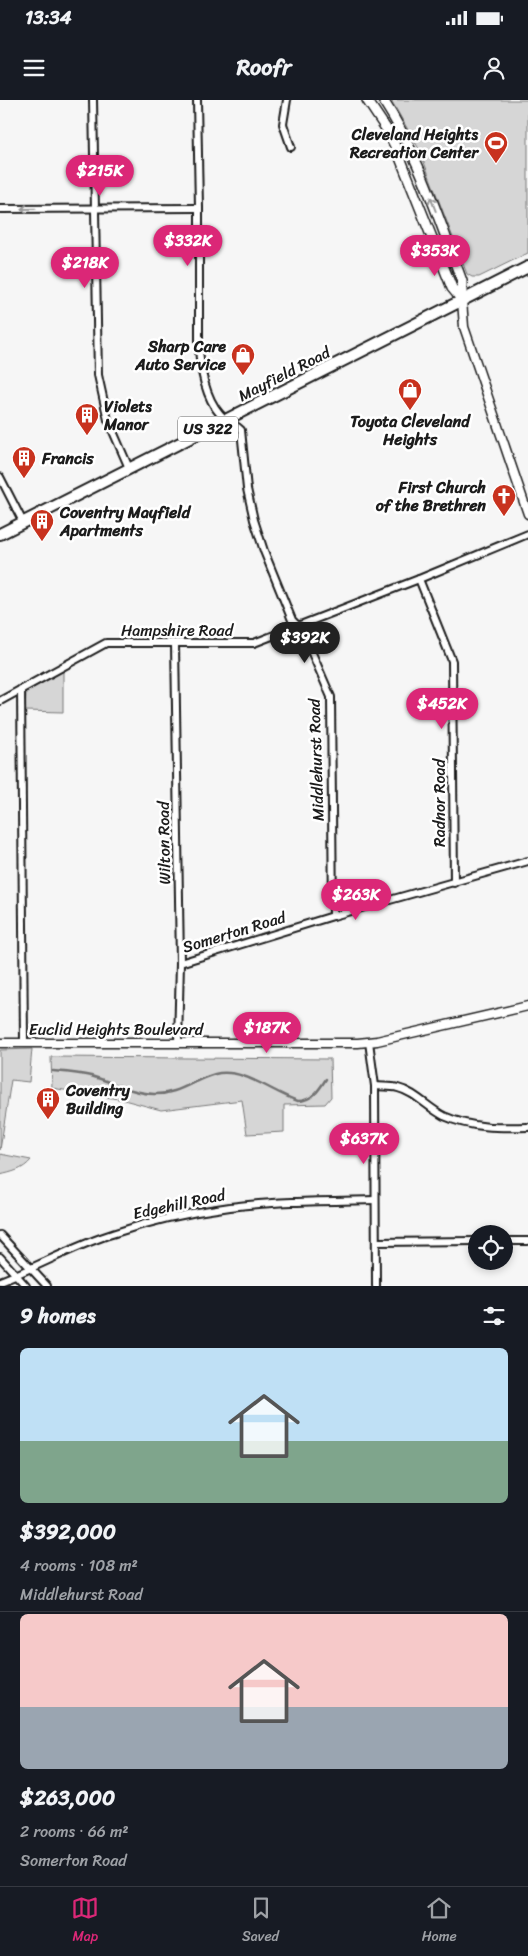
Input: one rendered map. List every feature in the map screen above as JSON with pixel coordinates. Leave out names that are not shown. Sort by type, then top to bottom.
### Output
[{"type":"main road","points":[[383,100],[400,127],[421,174],[462,281],[462,300]]},
{"type":"main road","points":[[370,101],[387,130],[409,179],[452,288],[462,300]]},
{"type":"main road","points":[[409,179],[421,174]]},
{"type":"main road","points":[[433,239],[445,235]]},
{"type":"main road","name":"Mayfield Road","points":[[0,534],[528,266]]},
{"type":"street","points":[[93,100],[98,375],[108,420],[129,468]]},
{"type":"street","name":"Middlehurst Road","points":[[197,100],[200,361],[208,393],[216,409],[225,420],[239,428],[242,433],[247,490],[254,520],[272,574],[292,620],[302,630],[331,697],[333,916]]},
{"type":"street","points":[[287,100],[283,124],[290,147]]},
{"type":"street","points":[[0,209],[199,208]]},
{"type":"street","points":[[462,300],[464,328],[528,514]]},
{"type":"street","points":[[0,477],[22,522]]},
{"type":"street","name":"Hampshire Road","points":[[0,701],[106,643],[254,643],[419,579],[528,534]]},
{"type":"street","name":"Radnor Road","points":[[419,579],[452,661],[454,883]]},
{"type":"street","name":"Wilton Road","points":[[175,644],[180,963],[178,1043]]},
{"type":"street","points":[[21,689],[24,1043]]},
{"type":"street","name":"Somerton Road","points":[[180,963],[333,916],[528,861]]},
{"type":"street","name":"Euclid Heights Boulevard","points":[[0,1043],[369,1042],[528,1006]]},
{"type":"street","points":[[369,1042],[375,1086],[376,1286]]},
{"type":"street","points":[[375,1086],[404,1090],[442,1115],[457,1121],[478,1126],[528,1127]]},
{"type":"street","name":"Edgehill Road","points":[[0,1281],[83,1244],[112,1234],[188,1214],[230,1207],[282,1202],[375,1200]]},
{"type":"street","points":[[0,1235],[47,1286]]},
{"type":"street","points":[[376,1242],[468,1241]]},
{"type":"street","points":[[513,1241],[528,1241]]},
{"type":"street","points":[[0,1257],[26,1286]]},
{"type":"shaded area","points":[[391,100],[528,100],[528,253],[479,277],[472,277],[467,274],[419,149]]},
{"type":"shaded area","points":[[63,671],[63,712],[25,711],[26,692]]},
{"type":"shaded area","points":[[32,1049],[29,1082],[11,1080],[0,1150],[0,1050]]},
{"type":"shaded area","points":[[51,1057],[330,1059],[331,1097],[325,1104],[284,1105],[284,1132],[247,1134],[242,1100],[161,1110],[124,1100],[52,1088]]},
{"type":"shaded area","points":[[0,1154],[31,1160],[13,1172],[0,1175]]},
{"type":"waterway","points":[[53,1071],[91,1076],[130,1089],[154,1094],[178,1090],[215,1074],[236,1074],[247,1077],[298,1101],[311,1097],[318,1091],[326,1079]]},
{"type":"place","name":"Cleveland Heights Recreation Center","points":[[496,164]]},
{"type":"place","name":"Sharp Care Auto Service","points":[[243,376]]},
{"type":"place","name":"Toyota Cleveland Heights","points":[[410,411]]},
{"type":"place","name":"Violets Manor","points":[[87,436]]},
{"type":"place","name":"Francis","points":[[24,479]]},
{"type":"place","name":"First Church of the Brethren","points":[[504,517]]},
{"type":"place","name":"Coventry Mayfield Apartments","points":[[42,542]]},
{"type":"place","name":"Coventry Building","points":[[48,1120]]}]
